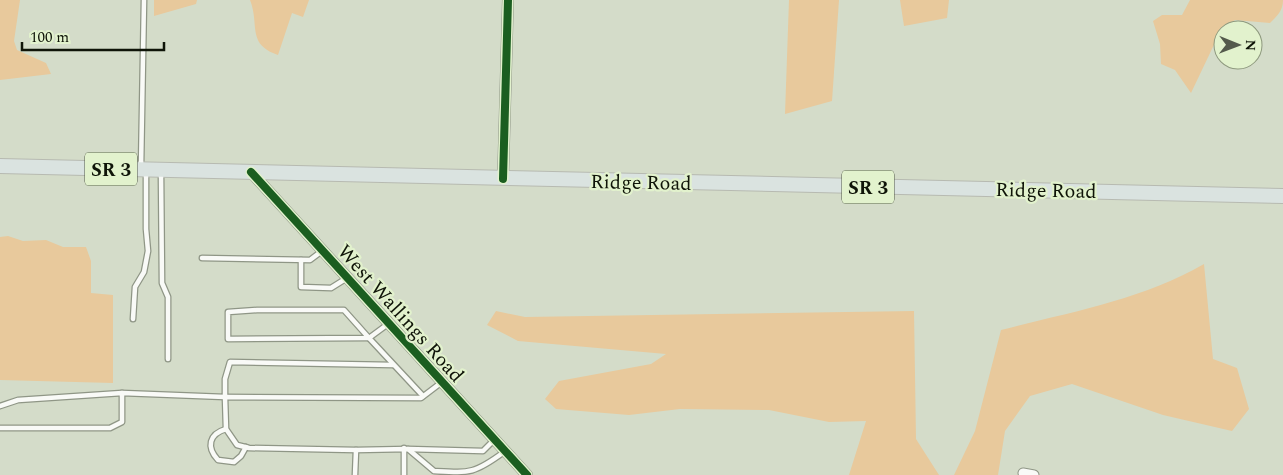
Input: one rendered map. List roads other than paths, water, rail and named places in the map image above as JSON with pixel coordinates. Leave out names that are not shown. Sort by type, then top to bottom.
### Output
[{"type":"main road","name":"Ridge Road","points":[[0,166],[1283,196]]},
{"type":"street","points":[[504,179],[508,0]]},
{"type":"street","name":"West Wallings Road","points":[[251,172],[527,475]]},
{"type":"street","points":[[1023,473],[1034,475]]},
{"type":"lane","points":[[133,320],[135,287],[144,272],[148,251],[144,169],[144,0]]},
{"type":"lane","points":[[161,170],[162,282],[168,297],[168,359]]},
{"type":"lane","points":[[202,258],[301,260],[313,259],[322,250]]},
{"type":"lane","points":[[301,260],[301,287],[331,288],[347,277]]},
{"type":"lane","points":[[389,324],[369,338],[228,338],[228,312],[344,310],[369,338],[393,365],[423,396]]},
{"type":"lane","points":[[393,365],[230,362],[224,379],[226,429],[237,445],[246,447],[483,451],[495,439]]},
{"type":"lane","points":[[0,406],[18,400],[122,393],[225,397],[407,398],[423,396],[442,382]]},
{"type":"lane","points":[[0,428],[110,428],[122,422],[122,393]]},
{"type":"lane","points":[[226,429],[217,431],[211,437],[210,446],[218,460],[234,462],[241,456],[246,447]]},
{"type":"lane","points":[[406,449],[434,471],[462,472],[480,469],[505,451]]},
{"type":"lane","points":[[404,475],[406,449]]},
{"type":"lane","points":[[355,475],[356,450]]}]
